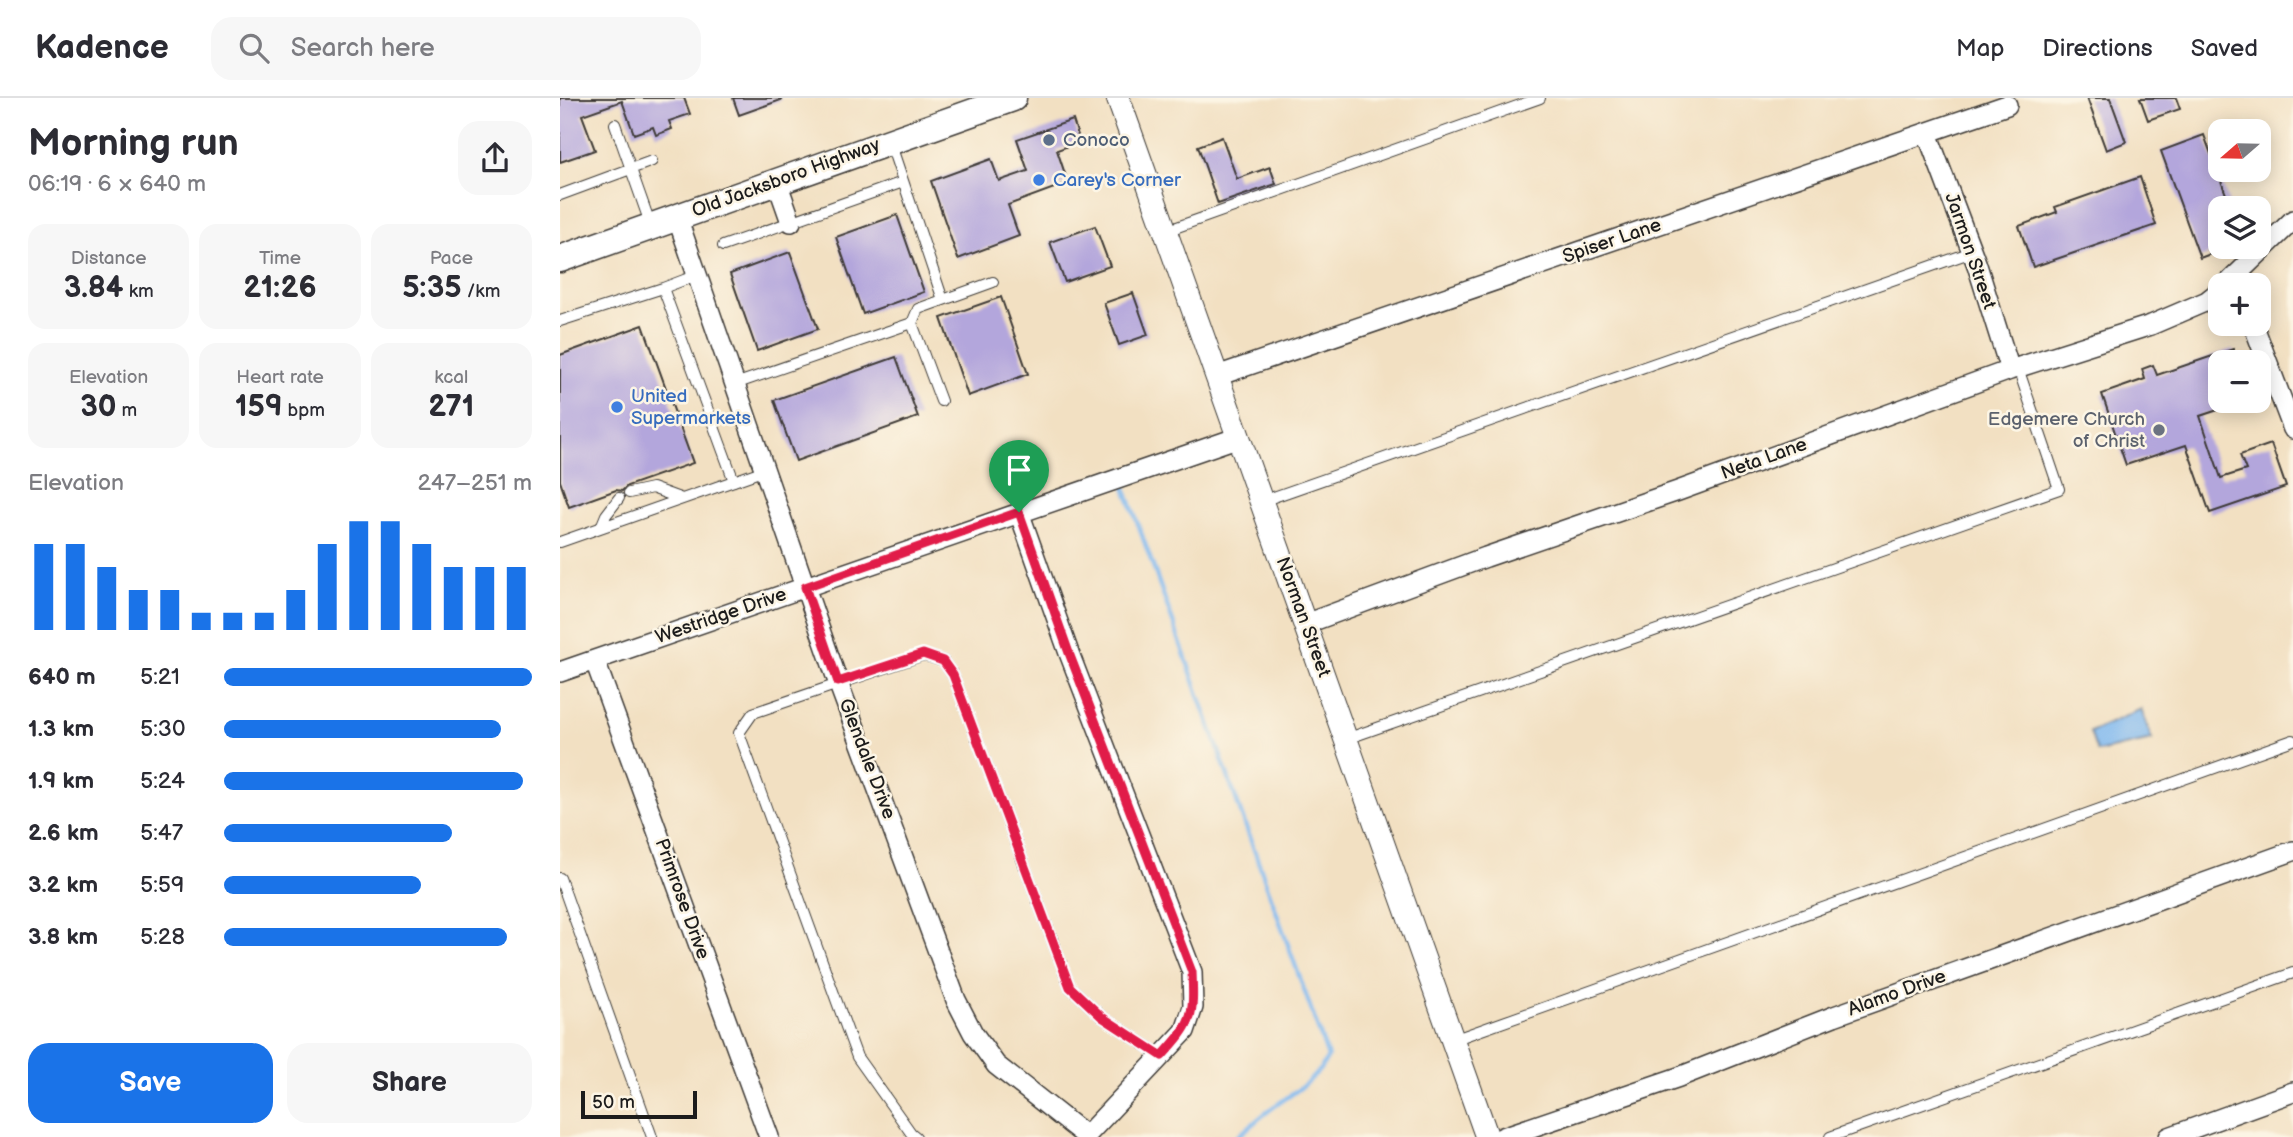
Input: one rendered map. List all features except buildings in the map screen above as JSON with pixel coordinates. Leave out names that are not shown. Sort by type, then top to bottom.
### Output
[{"type":"main road","name":"Old Jacksboro Highway","points":[[560,259],[1013,98]]},
{"type":"street","name":"Norman Street","points":[[1118,98],[1487,1137]]},
{"type":"street","name":"Spiser Lane","points":[[1217,376],[2007,105]]},
{"type":"street","name":"Jarmon Street","points":[[1927,133],[2014,369]]},
{"type":"street","points":[[777,182],[791,222]]},
{"type":"street","name":"Glendale Drive","points":[[677,217],[838,682],[964,1019],[996,1065],[1085,1136]]},
{"type":"street","name":"Neta Lane","points":[[2241,273],[2293,220]]},
{"type":"street","name":"Neta Lane","points":[[1305,624],[2014,369],[2178,315],[2208,300]]},
{"type":"street","points":[[2258,336],[2293,429]]},
{"type":"street","name":"Westridge Drive","points":[[560,672],[1238,437]]},
{"type":"street","points":[[1019,512],[1069,653],[1192,972],[1193,1007],[1185,1031],[1085,1136]]},
{"type":"street","name":"Primrose Drive","points":[[594,661],[769,1137]]},
{"type":"street","name":"Alamo Drive","points":[[1503,1137],[1679,1077],[1871,1003],[2293,851]]},
{"type":"street","points":[[2169,1137],[2293,1092]]},
{"type":"lane","points":[[1166,231],[1540,98]]},
{"type":"lane","points":[[615,124],[651,227]]},
{"type":"lane","points":[[890,142],[943,300]]},
{"type":"lane","points":[[560,195],[652,161]]},
{"type":"lane","points":[[723,246],[903,182]]},
{"type":"lane","points":[[1261,501],[1972,252]]},
{"type":"lane","points":[[560,321],[697,275]]},
{"type":"lane","points":[[941,401],[912,323],[918,309],[993,282]]},
{"type":"lane","points":[[663,288],[734,481]]},
{"type":"lane","points":[[735,384],[912,323]]},
{"type":"lane","points":[[1346,739],[2059,489],[2014,369]]},
{"type":"lane","points":[[560,542],[765,470]]},
{"type":"lane","points":[[629,493],[652,488],[682,499]]},
{"type":"lane","points":[[601,527],[619,498]]},
{"type":"lane","points":[[916,1137],[857,1057],[739,733],[753,713],[923,654],[943,661],[953,675],[1070,987],[1102,1017],[1162,1056]]},
{"type":"lane","points":[[1452,1040],[2293,740]]},
{"type":"lane","points":[[560,878],[652,1137]]},
{"type":"lane","points":[[1830,1137],[2293,973]]},
{"type":"water","points":[[2141,709],[2152,740],[2097,752],[2090,732]]},
{"type":"waterway","points":[[1123,482],[1328,1057],[1309,1081],[1237,1137]]},
{"type":"place","name":"Conoco","points":[[1049,140]]},
{"type":"place","name":"Carey's Corner","points":[[1039,180]]},
{"type":"place","name":"United Supermarkets","points":[[617,407]]},
{"type":"place","name":"Edgemere Church of Christ","points":[[2159,430]]},
{"type":"route","points":[[1019,512],[1069,653],[1192,972],[1193,1007],[1185,1031],[1162,1056],[1102,1017],[1070,987],[953,675],[943,661],[923,654],[838,682],[805,587],[1019,512]]}]
